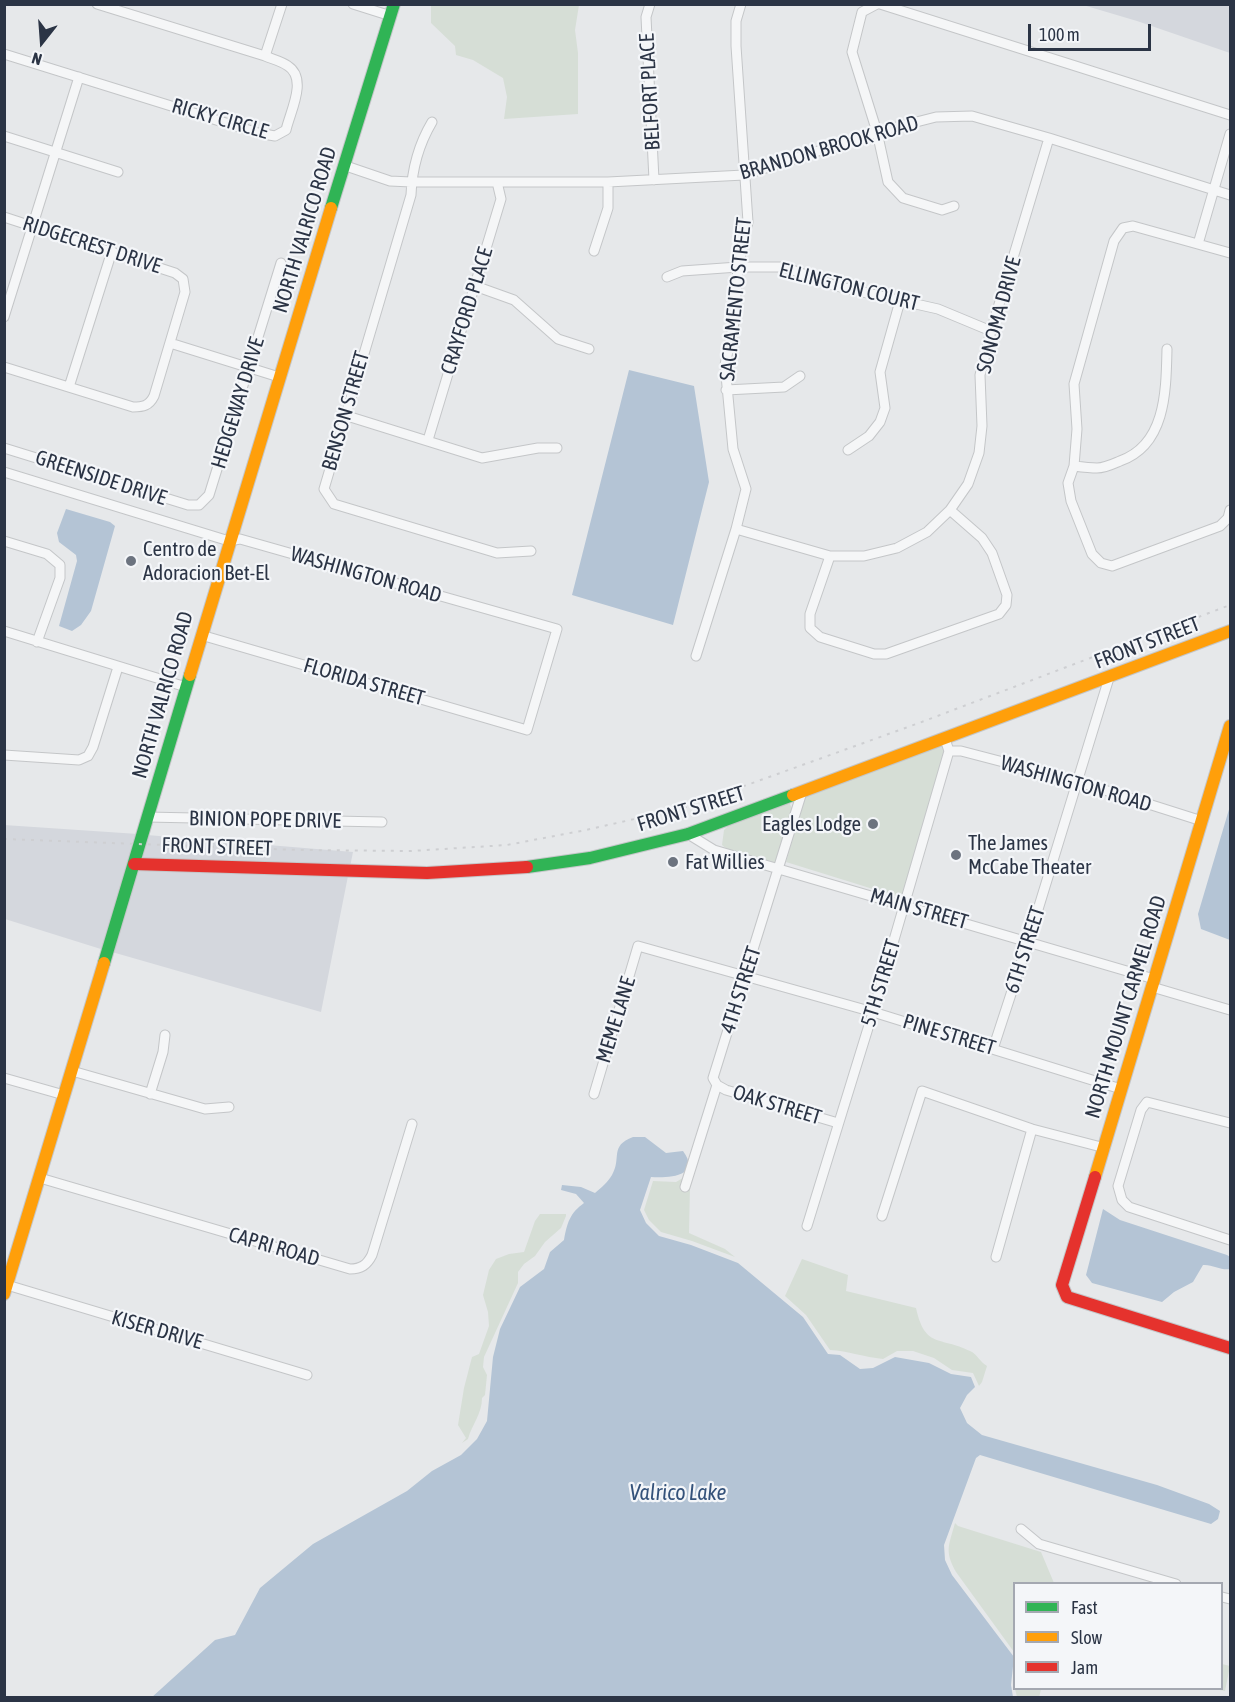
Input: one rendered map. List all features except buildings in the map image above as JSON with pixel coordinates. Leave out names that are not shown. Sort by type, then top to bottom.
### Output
[{"type":"street","name":"RICKY CIRCLE","points":[[4,54],[258,133],[275,136],[286,130],[298,85],[296,74],[289,66],[265,56],[97,4]]},
{"type":"street","points":[[265,56],[282,4]]},
{"type":"street","points":[[352,4],[392,10]]},
{"type":"street","name":"BELFORT PLACE","points":[[650,4],[646,17],[654,180]]},
{"type":"street","name":"SACRAMENTO STREET","points":[[696,656],[736,530],[746,489],[733,449],[725,365],[734,323],[738,267],[748,222],[735,46],[736,21],[741,4]]},
{"type":"street","points":[[954,206],[942,210],[903,198],[888,182],[877,132],[852,52],[862,12],[878,4],[1230,115]]},
{"type":"street","name":"NORTH VALRICO ROAD","points":[[6,1290],[229,541],[346,166],[392,10]]},
{"type":"street","points":[[4,317],[80,77]]},
{"type":"street","name":"BRANDON BROOK ROAD","points":[[346,166],[390,181],[411,182],[608,182],[744,175],[877,132],[936,117],[972,116],[1230,195]]},
{"type":"street","name":"BENSON STREET","points":[[432,122],[422,140],[411,182],[411,195],[344,415],[324,489],[334,504],[497,553],[531,551]]},
{"type":"street","points":[[1198,244],[1230,134]]},
{"type":"street","points":[[4,136],[118,172]]},
{"type":"street","name":"SONOMA DRIVE","points":[[736,530],[830,556],[864,556],[897,548],[927,532],[950,510],[968,483],[979,453],[982,426],[980,375],[1049,138]]},
{"type":"street","name":"CRAYFORD PLACE","points":[[428,440],[501,199],[497,182]]},
{"type":"street","points":[[594,251],[608,208],[608,182]]},
{"type":"street","name":"RIDGECREST DRIVE","points":[[4,217],[112,251],[175,273],[183,279],[185,292],[170,344]]},
{"type":"street","points":[[1230,253],[1133,226],[1123,228],[1114,241],[1074,384],[1077,429],[1074,466],[1068,483],[1071,501],[1092,554],[1101,563],[1112,566],[1220,526],[1228,518],[1230,510]]},
{"type":"street","points":[[69,387],[112,251]]},
{"type":"street","name":"HEDGEWAY DRIVE","points":[[199,505],[209,495],[281,263]]},
{"type":"street","name":"ELLINGTON COURT","points":[[667,277],[682,271],[738,267],[784,267],[836,286],[938,309],[991,332]]},
{"type":"street","points":[[475,286],[514,300],[558,339],[589,349]]},
{"type":"street","points":[[849,450],[868,436],[880,422],[885,408],[880,372],[900,301]]},
{"type":"street","points":[[4,367],[133,407],[143,407],[151,402],[170,344],[279,377]]},
{"type":"street","points":[[1074,466],[1099,468],[1134,456],[1148,444],[1157,429],[1159,420],[1166,381],[1167,349]]},
{"type":"street","points":[[726,390],[784,387],[800,376]]},
{"type":"street","points":[[344,415],[482,458],[538,448],[557,448]]},
{"type":"street","name":"GREENSIDE DRIVE","points":[[4,448],[188,506],[199,505]]},
{"type":"street","name":"WASHINGTON ROAD","points":[[4,472],[229,541],[240,539],[557,629],[527,730]]},
{"type":"street","points":[[830,556],[810,614],[810,628],[820,637],[874,654],[886,654],[999,614],[1006,605],[1007,595],[992,553],[982,538],[950,510]]},
{"type":"street","points":[[4,541],[46,555],[60,565],[60,578],[37,642]]},
{"type":"street","name":"FRONT STREET","points":[[134,864],[427,873],[499,870],[590,858],[688,834],[1230,631]]},
{"type":"street","points":[[4,632],[186,687]]},
{"type":"street","name":"FLORIDA STREET","points":[[201,635],[527,730]]},
{"type":"street","points":[[4,755],[79,760],[88,756],[93,747],[118,667]]},
{"type":"street","name":"6TH STREET","points":[[993,1048],[1029,942],[1109,678]]},
{"type":"street","name":"NORTH MOUNT CARMEL ROAD","points":[[1230,726],[1062,1285],[1067,1297],[1230,1348]]},
{"type":"street","points":[[945,739],[949,751]]},
{"type":"street","name":"WASHINGTON ROAD","points":[[949,751],[961,751],[1076,781],[1202,821]]},
{"type":"street","name":"5TH STREET","points":[[807,1226],[873,1012],[949,751]]},
{"type":"street","name":"4TH STREET","points":[[685,1187],[717,1085],[713,1078],[780,869],[802,792]]},
{"type":"street","name":"BINION POPE DRIVE","points":[[147,818],[382,822]]},
{"type":"street","name":"MAIN STREET","points":[[688,834],[714,850],[1029,942],[1230,1010]]},
{"type":"street","name":"PINE STREET","points":[[638,946],[873,1012],[1121,1089]]},
{"type":"street","name":"MEME LANE","points":[[594,1094],[638,946]]},
{"type":"street","points":[[150,1094],[163,1052],[165,1035]]},
{"type":"street","points":[[72,1071],[205,1109],[229,1107]]},
{"type":"street","points":[[4,1078],[64,1095]]},
{"type":"street","name":"OAK STREET","points":[[717,1085],[726,1090],[838,1123]]},
{"type":"street","points":[[882,1216],[922,1091],[1032,1129],[1105,1148]]},
{"type":"street","points":[[1230,1123],[1147,1102],[1142,1110],[1118,1186],[1122,1200],[1129,1207],[1230,1240]]},
{"type":"street","name":"CAPRI ROAD","points":[[40,1178],[350,1269],[358,1269],[369,1261],[372,1255],[412,1124]]},
{"type":"street","points":[[996,1257],[1032,1129]]},
{"type":"street","name":"KISER DRIVE","points":[[6,1290],[307,1375]]},
{"type":"street","points":[[1021,1530],[1040,1544],[1169,1582]]},
{"type":"shaded area","points":[[431,5],[579,5],[575,30],[578,53],[578,114],[504,119],[507,97],[503,78],[473,60],[456,55],[455,46],[431,23]]},
{"type":"shaded area","points":[[1083,5],[1230,5],[1230,53],[1137,21]]},
{"type":"shaded area","points":[[943,745],[944,756],[902,898],[786,862],[806,795]]},
{"type":"shaded area","points":[[790,804],[792,809],[775,862],[747,858],[722,845],[724,830],[729,825]]},
{"type":"shaded area","points":[[4,825],[138,834],[104,950],[5,919]]},
{"type":"shaded area","points":[[147,835],[353,852],[350,867],[140,859]]},
{"type":"shaded area","points":[[137,869],[348,876],[321,1012],[112,952]]},
{"type":"shaded area","points":[[683,1178],[680,1190],[687,1192],[690,1186],[689,1233],[725,1249],[735,1257],[661,1232],[649,1220],[644,1210],[653,1181],[676,1182]]},
{"type":"shaded area","points":[[540,1214],[566,1214],[566,1216],[561,1228],[518,1272],[518,1283],[484,1357],[483,1367],[487,1375],[485,1395],[468,1439],[462,1443],[466,1438],[458,1425],[464,1388],[472,1357],[479,1354],[489,1326],[483,1295],[489,1270],[496,1259],[524,1252],[535,1221]]},
{"type":"shaded area","points":[[802,1259],[848,1275],[846,1291],[916,1308],[924,1330],[929,1336],[970,1351],[987,1366],[982,1382],[979,1386],[973,1373],[952,1370],[934,1358],[913,1351],[897,1351],[883,1359],[830,1350],[806,1315],[785,1296]]},
{"type":"shaded area","points":[[955,1523],[958,1526],[1041,1552],[1054,1582],[1013,1582],[1013,1651],[956,1572],[950,1559],[950,1543]]},
{"type":"shaded area","points":[[1223,1664],[1230,1666],[1225,1691],[1220,1690],[1223,1690]]},
{"type":"shaded area","points":[[1015,1690],[1041,1690],[1039,1698],[1017,1697]]},
{"type":"water","points":[[629,370],[694,386],[709,482],[673,625],[572,595]]},
{"type":"water","points":[[66,509],[110,522],[115,526],[91,611],[81,625],[72,631],[59,626],[77,561],[76,555],[59,542],[57,533]]},
{"type":"water","points":[[1230,806],[1230,940],[1201,929],[1198,914]]},
{"type":"water","name":"Valrico Lake","points":[[633,1137],[645,1137],[666,1153],[683,1151],[688,1160],[686,1171],[680,1174],[651,1177],[640,1210],[646,1223],[659,1236],[691,1245],[738,1263],[803,1317],[828,1354],[840,1355],[860,1369],[873,1368],[895,1357],[929,1363],[951,1374],[971,1377],[975,1387],[967,1395],[960,1408],[967,1423],[982,1435],[1157,1485],[1209,1504],[1220,1511],[1218,1519],[1211,1524],[980,1455],[976,1458],[944,1545],[945,1560],[952,1575],[1013,1656],[1011,1685],[1013,1697],[151,1698],[215,1640],[235,1635],[260,1588],[313,1544],[407,1491],[432,1471],[461,1455],[477,1439],[487,1421],[493,1357],[500,1329],[520,1287],[544,1269],[550,1252],[564,1240],[572,1215],[584,1203],[576,1194],[561,1190],[562,1185],[581,1187],[595,1193],[612,1175],[618,1148]]},
{"type":"water","points":[[1103,1209],[1120,1220],[1227,1255],[1230,1257],[1230,1269],[1203,1265],[1193,1282],[1174,1292],[1162,1302],[1092,1283],[1086,1275]]},
{"type":"railway","points":[[4,839],[299,850],[411,851],[507,845],[586,830],[683,808],[919,723],[1230,605]]},
{"type":"traffic: fast","points":[[331,208],[394,4]]},
{"type":"traffic: fast","points":[[104,963],[190,675]]},
{"type":"traffic: fast","points":[[527,867],[590,858],[688,834],[793,795]]},
{"type":"traffic: slow","points":[[190,675],[331,208]]},
{"type":"traffic: slow","points":[[793,795],[1230,631]]},
{"type":"traffic: slow","points":[[1095,1177],[1230,726]]},
{"type":"traffic: slow","points":[[4,1294],[104,963]]},
{"type":"traffic: jam","points":[[134,864],[427,873],[527,867]]},
{"type":"traffic: jam","points":[[1095,1177],[1062,1285],[1067,1297],[1230,1348]]},
{"type":"place","name":"Centro de Adoracion Bet-El","points":[[131,561]]},
{"type":"place","name":"Eagles Lodge","points":[[873,824]]},
{"type":"place","name":"The James McCabe Theater","points":[[956,855]]},
{"type":"place","name":"Fat Willies","points":[[673,862]]}]
